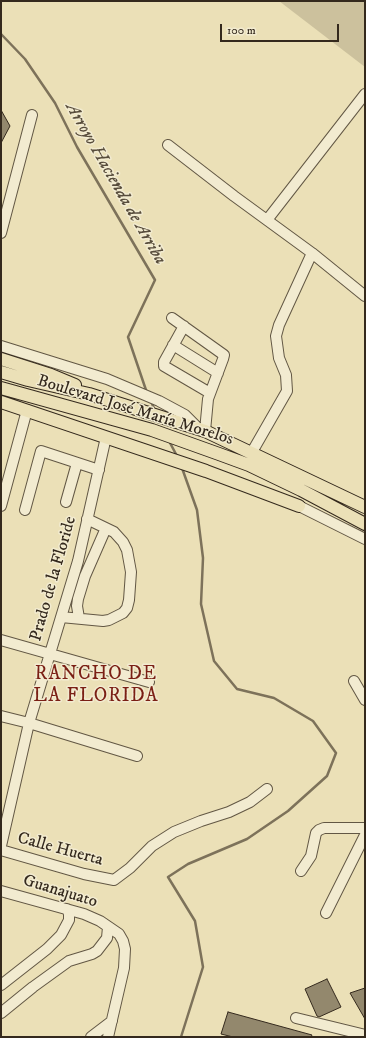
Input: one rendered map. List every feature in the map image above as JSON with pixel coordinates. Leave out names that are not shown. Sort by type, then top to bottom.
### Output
[{"type":"main road","points":[[1,359],[51,375],[71,383],[90,394]]},
{"type":"main road","name":"Boulevard José María Morelos","points":[[1,372],[28,380],[90,394],[203,430],[365,507]]},
{"type":"main road","name":"Boulevard José María Morelos","points":[[1,388],[152,430],[219,454],[259,470],[301,490],[365,524]]},
{"type":"main road","points":[[1,402],[206,471],[299,506]]},
{"type":"main road","points":[[259,470],[299,506]]},
{"type":"street","points":[[267,220],[365,94]]},
{"type":"street","points":[[1,233],[32,115]]},
{"type":"street","points":[[168,145],[312,253],[365,296]]},
{"type":"street","points":[[252,452],[287,391],[286,375],[279,358],[276,336],[282,318],[312,253]]},
{"type":"street","points":[[172,318],[224,354],[224,360],[210,394],[203,430]]},
{"type":"street","points":[[184,326],[164,362],[164,366],[210,394]]},
{"type":"street","points":[[173,345],[218,373]]},
{"type":"street","name":"Boulevard José María Morelos","points":[[1,346],[107,379],[159,401],[185,414],[203,430]]},
{"type":"street","points":[[1,506],[27,410]]},
{"type":"street","name":"Prado de la Floride","points":[[1,846],[29,723],[78,561],[106,437]]},
{"type":"street","points":[[25,510],[42,451],[99,470]]},
{"type":"street","points":[[66,502],[77,463]]},
{"type":"street","points":[[299,506],[365,539]]},
{"type":"street","points":[[61,617],[103,621],[115,618],[123,613],[127,608],[131,572],[126,546],[120,538],[106,528],[87,519]]},
{"type":"street","points":[[78,618],[78,599],[85,576],[106,528]]},
{"type":"street","points":[[1,640],[149,682]]},
{"type":"street","points":[[354,681],[365,700]]},
{"type":"street","points":[[1,716],[137,756]]},
{"type":"street","name":"Calle Huerta","points":[[1,850],[111,880],[118,878],[152,846],[174,832],[229,812],[250,802],[267,789]]},
{"type":"street","points":[[301,871],[311,856],[318,830],[324,828],[365,828]]},
{"type":"street","points":[[326,913],[365,835]]},
{"type":"street","name":"Guanajuato","points":[[1,891],[89,916],[108,926],[119,934],[125,949],[124,968],[108,1037]]},
{"type":"street","points":[[1,985],[47,949],[61,935],[69,920],[67,909]]},
{"type":"street","points":[[1,1013],[45,977],[69,961],[97,951],[107,938],[108,926]]},
{"type":"street","points":[[296,1018],[365,1035]]},
{"type":"street","points":[[91,1037],[112,1021]]},
{"type":"shaded area","points":[[279,1],[365,1],[365,67]]},
{"type":"building","points":[[1,110],[10,126],[1,143]]},
{"type":"building","points":[[327,979],[341,1007],[319,1017],[317,1016],[305,989]]},
{"type":"building","points":[[365,988],[365,1019],[350,993]]},
{"type":"building","points":[[228,1012],[312,1035],[311,1037],[233,1037],[221,1034]]},
{"type":"waterway","name":"Arroyo Hacienda de Arriba","points":[[1,34],[25,59],[55,103],[77,147],[155,280],[128,337],[147,393]]},
{"type":"waterway","name":"Arroyo Hacienda de Arriba","points":[[151,401],[155,411]]},
{"type":"waterway","name":"Arroyo Hacienda de Arriba","points":[[169,441],[177,456]]},
{"type":"waterway","name":"Arroyo Hacienda de Arriba","points":[[181,1037],[203,967],[195,921],[168,877],[188,864],[247,839],[288,811],[327,776],[336,753],[313,721],[274,698],[237,689],[214,661],[201,604],[203,558],[197,510],[182,468]]},
{"type":"district","name":"RANCHO DE LA FLORIDA","points":[[96,686]]}]
